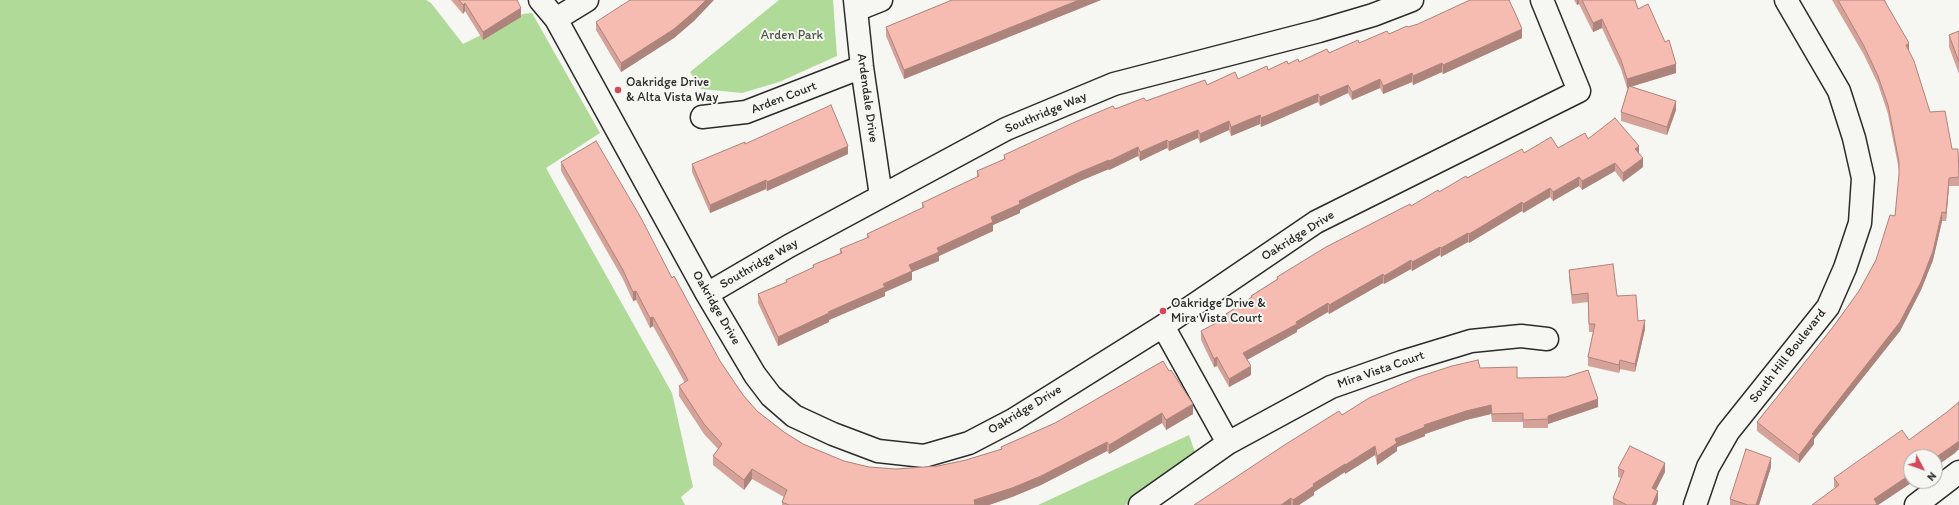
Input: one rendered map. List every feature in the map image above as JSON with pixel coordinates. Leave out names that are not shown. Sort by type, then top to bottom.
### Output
[{"type":"street","name":"Oakridge Drive","points":[[540,0],[556,19],[707,294],[755,375],[771,396],[794,416],[833,434],[878,451],[924,456],[969,443],[1013,420],[1163,326],[1316,222],[1579,91],[1542,0]]},
{"type":"street","points":[[556,19],[587,0]]},
{"type":"street","points":[[856,5],[881,0]]},
{"type":"street","name":"Southridge Way","points":[[707,294],[789,246],[1006,129],[1114,84],[1319,31],[1373,15],[1412,0]]},
{"type":"street","name":"South Hill Boulevard","points":[[1695,505],[1708,467],[1728,432],[1828,307],[1845,268],[1860,223],[1863,178],[1854,138],[1838,91],[1786,0]]},
{"type":"street","name":"Ardendale Drive","points":[[856,5],[862,67],[882,196]]},
{"type":"street","name":"Arden Court","points":[[702,117],[746,112],[862,67]]},
{"type":"street","points":[[1163,326],[1228,443]]},
{"type":"street","name":"Mira Vista Court","points":[[1140,505],[1228,443],[1331,387],[1471,340],[1521,336],[1547,339]]},
{"type":"street","points":[[1916,505],[1959,472]]},
{"type":"green space","points":[[0,0],[426,0],[431,3],[463,44],[523,14],[532,13],[600,133],[546,168],[672,393],[693,487],[681,497],[685,505],[0,505]]},
{"type":"green space","name":"Arden Park","points":[[779,0],[833,0],[837,56],[779,82],[742,93],[701,89],[690,72]]},
{"type":"green space","points":[[1189,435],[1197,458],[1125,505],[1038,505]]},
{"type":"building","points":[[459,0],[517,0],[521,8],[483,32],[465,3],[463,5]]},
{"type":"building","points":[[630,0],[706,0],[674,29],[621,63],[596,22]]},
{"type":"building","points":[[952,0],[1079,0],[904,70],[886,27]]},
{"type":"building","points":[[1470,0],[1509,0],[1522,29],[1443,65],[1442,63],[1413,76],[1412,73],[1383,86],[1380,79],[1352,92],[1348,85],[1320,97],[1318,94],[1261,118],[1260,115],[1231,127],[1229,121],[1200,134],[1198,130],[1169,142],[1167,140],[1140,152],[1138,147],[1109,161],[1080,172],[1019,201],[1020,204],[991,217],[993,222],[937,248],[939,252],[909,265],[912,271],[883,284],[885,287],[828,312],[829,313],[778,337],[758,294],[787,282],[786,280],[814,267],[813,265],[842,253],[840,249],[869,237],[867,234],[924,207],[922,203],[979,176],[977,171],[1005,159],[1004,155],[1113,106],[1115,109],[1144,98],[1146,101],[1205,80],[1207,85],[1235,72],[1238,79],[1267,66],[1268,70],[1287,61],[1288,64],[1298,59],[1299,62],[1327,49],[1329,53],[1358,40],[1359,43],[1387,31],[1389,34],[1407,26],[1418,24]]},
{"type":"building","points":[[1582,0],[1635,0],[1638,9],[1648,4],[1665,42],[1669,40],[1676,64],[1627,79],[1621,60],[1602,19],[1593,23]]},
{"type":"building","points":[[1838,0],[1884,0],[1909,43],[1906,45],[1914,61],[1930,112],[1945,111],[1952,149],[1958,149],[1959,177],[1949,178],[1946,213],[1942,212],[1933,251],[1921,282],[1900,322],[1812,434],[1814,435],[1799,455],[1757,422],[1833,327],[1859,291],[1876,260],[1890,215],[1895,216],[1899,174],[1899,162],[1888,105],[1878,76],[1864,46]]},
{"type":"building","points":[[1959,31],[1959,62],[1949,35]]},
{"type":"building","points":[[1629,86],[1676,101],[1667,127],[1621,112]]},
{"type":"building","points":[[831,105],[848,146],[767,182],[766,180],[710,205],[692,164],[745,142],[745,144]]},
{"type":"building","points":[[1615,118],[1639,146],[1635,149],[1643,158],[1623,173],[1615,163],[1582,181],[1579,177],[1553,192],[1550,188],[1523,204],[1522,202],[1469,234],[1468,233],[1412,262],[1411,260],[1384,276],[1383,274],[1329,305],[1328,303],[1296,322],[1297,324],[1243,353],[1251,366],[1229,379],[1217,357],[1214,359],[1201,331],[1227,317],[1226,314],[1278,279],[1277,277],[1326,247],[1410,204],[1411,206],[1438,190],[1439,192],[1466,176],[1467,178],[1522,149],[1524,153],[1551,137],[1558,148],[1585,133],[1588,139]]},
{"type":"building","points":[[596,141],[641,218],[672,278],[674,276],[720,361],[743,395],[757,411],[784,432],[803,444],[844,461],[869,467],[896,469],[938,466],[966,460],[1002,449],[1001,447],[1055,423],[1163,361],[1169,371],[1171,370],[1193,404],[1166,420],[1162,413],[1109,445],[1107,442],[1041,476],[1012,488],[974,500],[975,505],[789,505],[782,502],[787,490],[752,469],[744,480],[713,456],[722,444],[704,424],[679,386],[688,380],[653,317],[650,318],[636,291],[633,292],[623,270],[561,162]]},
{"type":"building","points":[[1613,264],[1617,296],[1636,295],[1638,321],[1645,320],[1635,364],[1620,360],[1619,365],[1588,357],[1595,324],[1589,324],[1588,293],[1572,295],[1569,270]]},
{"type":"building","points":[[1478,360],[1480,368],[1517,367],[1517,378],[1566,377],[1588,370],[1598,399],[1548,416],[1548,419],[1523,420],[1523,413],[1492,414],[1491,405],[1466,411],[1424,425],[1425,427],[1395,439],[1397,443],[1377,456],[1375,446],[1313,484],[1314,486],[1293,500],[1291,498],[1281,505],[1194,505],[1339,411],[1342,415],[1369,398],[1418,377],[1452,366]]},
{"type":"building","points":[[1959,402],[1959,441],[1943,452],[1943,449],[1903,449],[1903,479],[1874,499],[1877,504],[1812,505],[1839,485],[1834,478],[1902,430],[1909,440]]},
{"type":"building","points":[[1630,446],[1665,463],[1652,488],[1658,491],[1652,505],[1627,505],[1613,498],[1624,471],[1618,468]]},
{"type":"building","points":[[1746,449],[1771,458],[1756,505],[1748,505],[1730,499]]},
{"type":"place","name":"Oakridge Drive & Alta Vista Way","points":[[618,90]]},
{"type":"place","name":"Oakridge Drive & Mira Vista Court","points":[[1163,311]]}]
